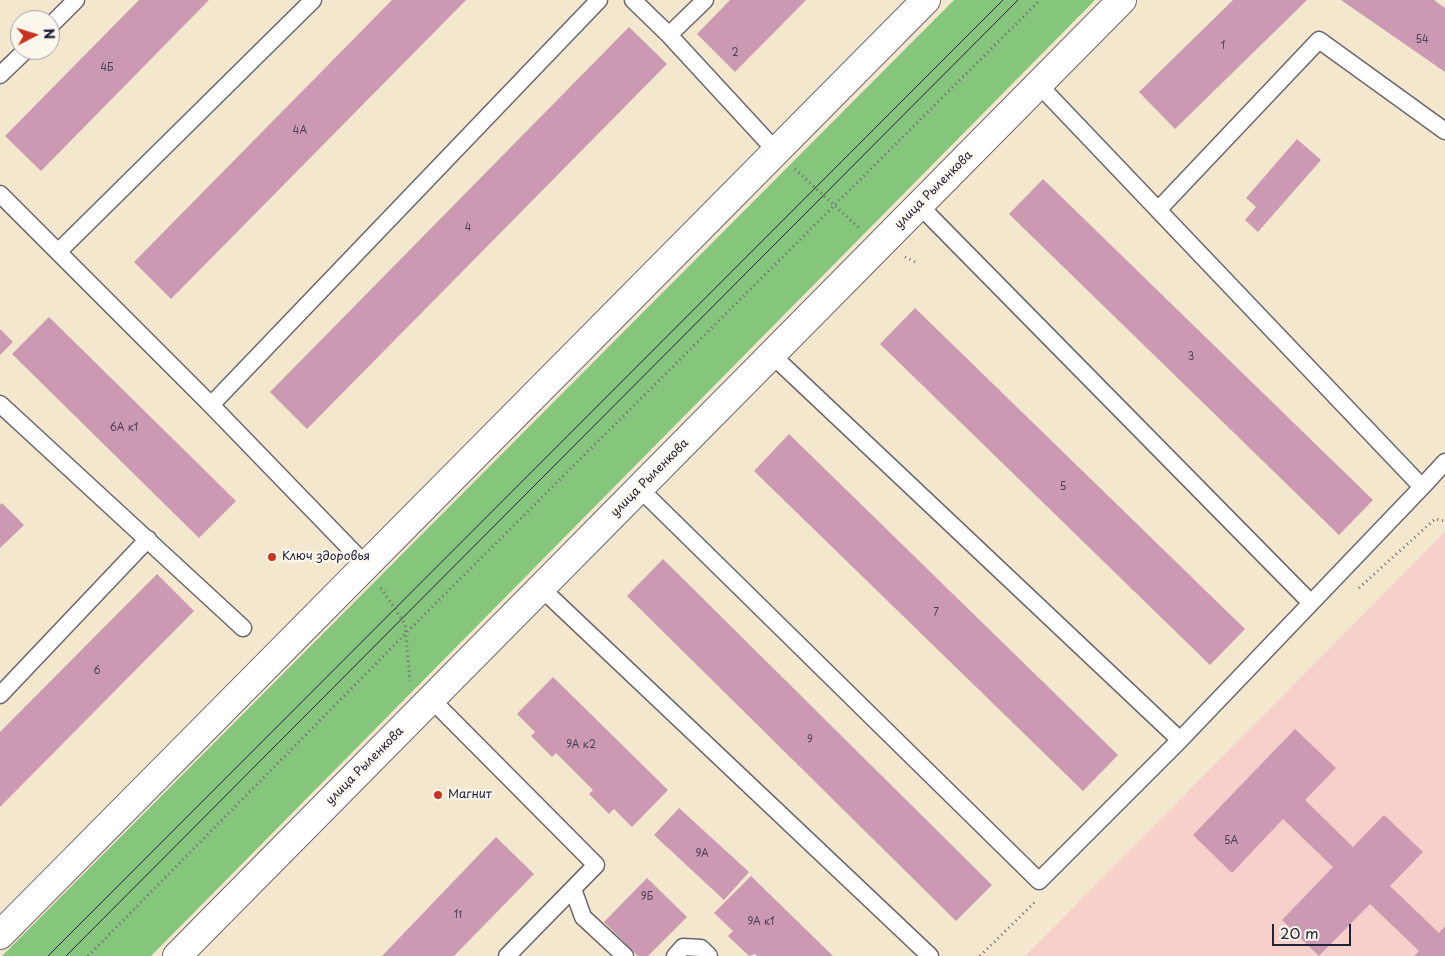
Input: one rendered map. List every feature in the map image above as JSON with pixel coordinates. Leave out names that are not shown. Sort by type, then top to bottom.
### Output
[{"type":"main road","points":[[0,935],[365,564],[926,0]]},
{"type":"main road","name":"улица Рыленкова","points":[[177,956],[1122,0]]},
{"type":"lane","points":[[60,16],[76,0]]},
{"type":"lane","points":[[58,252],[312,0]]},
{"type":"lane","points":[[210,405],[599,0]]},
{"type":"lane","points":[[633,0],[669,35],[776,151]]},
{"type":"lane","points":[[669,35],[705,0]]},
{"type":"lane","points":[[1158,210],[1318,40],[1445,131]]},
{"type":"lane","points":[[0,75],[16,60]]},
{"type":"lane","points":[[1039,84],[1422,487]]},
{"type":"lane","points":[[0,194],[365,564]]},
{"type":"lane","points":[[919,205],[1311,603]]},
{"type":"lane","points":[[772,355],[1180,740]]},
{"type":"lane","points":[[0,404],[148,538],[243,628]]},
{"type":"lane","points":[[639,488],[1039,881],[1180,740],[1445,462]]},
{"type":"lane","points":[[0,695],[148,538]]},
{"type":"lane","points":[[541,588],[930,956]]},
{"type":"lane","points":[[423,707],[596,866],[507,956]]},
{"type":"lane","points":[[573,889],[584,917],[625,956]]},
{"type":"lane","points":[[675,956],[684,947],[701,948],[708,956]]},
{"type":"path","points":[[88,956],[406,633],[1040,0]]},
{"type":"path","points":[[776,151],[879,246],[915,262]]},
{"type":"path","points":[[365,564],[405,624],[412,711],[423,707]]},
{"type":"shaded area","points":[[1445,532],[1445,956],[1025,956]]},
{"type":"green space","points":[[954,0],[1095,0],[151,956],[2,956]]},
{"type":"building","points":[[139,0],[209,0],[41,171],[5,136]]},
{"type":"building","points":[[392,0],[466,0],[171,299],[134,262]]},
{"type":"building","points":[[730,0],[806,0],[735,72],[697,34]]},
{"type":"building","points":[[1233,0],[1307,0],[1175,129],[1139,92]]},
{"type":"building","points":[[1341,0],[1434,0],[1445,8],[1445,72]]},
{"type":"building","points":[[629,27],[667,64],[307,429],[270,392]]},
{"type":"building","points":[[1297,139],[1321,160],[1258,232],[1245,220],[1256,207],[1246,198]]},
{"type":"building","points":[[1043,179],[1373,500],[1339,535],[1009,214]]},
{"type":"building","points":[[915,308],[1245,629],[1210,665],[880,344]]},
{"type":"building","points":[[49,317],[236,501],[199,538],[12,354]]},
{"type":"building","points":[[0,329],[13,342],[0,355]]},
{"type":"building","points":[[789,434],[1118,755],[1083,791],[754,471]]},
{"type":"building","points":[[2,503],[24,525],[0,548],[0,505]]},
{"type":"building","points":[[663,559],[992,885],[956,921],[627,596]]},
{"type":"building","points":[[157,574],[194,611],[0,807],[0,732]]},
{"type":"building","points":[[553,677],[668,790],[632,827],[614,809],[609,814],[589,794],[593,790],[556,753],[552,757],[531,736],[535,732],[517,714]]},
{"type":"building","points":[[1295,729],[1336,768],[1305,800],[1353,847],[1384,815],[1423,852],[1390,886],[1439,933],[1445,926],[1445,956],[1414,956],[1419,951],[1370,904],[1319,956],[1282,920],[1333,867],[1283,819],[1232,873],[1193,835]]},
{"type":"building","points":[[679,808],[749,872],[724,900],[654,835]]},
{"type":"building","points":[[496,837],[534,874],[454,956],[382,956]]},
{"type":"building","points":[[751,876],[833,956],[757,956],[755,954],[749,956],[728,936],[733,931],[714,913]]},
{"type":"building","points":[[647,878],[687,917],[648,956],[638,956],[604,922]]},
{"type":"tram line","points":[[48,956],[1003,0]]},
{"type":"tram line","points":[[66,956],[1018,0]]},
{"type":"place","name":"Ключ здоровья","points":[[272,557]]},
{"type":"place","name":"Магнит","points":[[438,795]]}]
